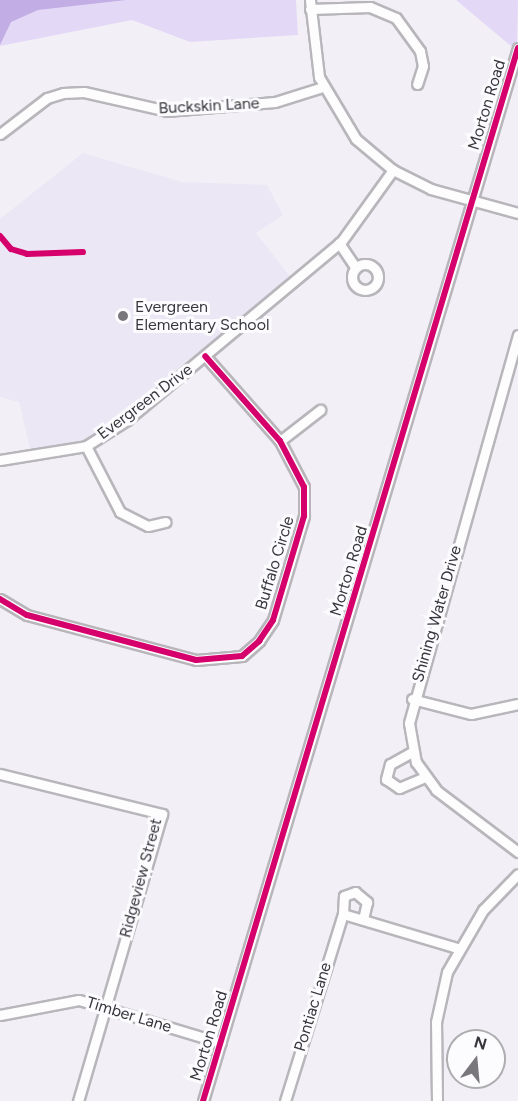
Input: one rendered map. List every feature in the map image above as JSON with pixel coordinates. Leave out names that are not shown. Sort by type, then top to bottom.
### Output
[{"type":"street","points":[[417,84],[423,66],[420,51],[396,18],[370,7],[310,4],[323,87],[356,139],[393,170],[431,189],[518,213]]},
{"type":"street","name":"Morton Road","points":[[203,1101],[518,48]]},
{"type":"street","name":"Buckskin Lane","points":[[0,134],[47,98],[63,93],[84,92],[167,111],[275,102],[323,87]]},
{"type":"street","name":"Evergreen Drive","points":[[0,460],[86,446],[205,356],[339,243],[393,170]]},
{"type":"street","points":[[339,243],[356,268]]},
{"type":"street","name":"Shining Water Drive","points":[[518,335],[412,699],[412,752],[425,777],[444,798],[518,852]]},
{"type":"street","name":"Buffalo Circle","points":[[0,599],[27,615],[196,660],[242,656],[273,620],[304,516],[301,475],[280,441],[205,356]]},
{"type":"street","points":[[280,441],[320,410]]},
{"type":"street","points":[[86,446],[120,512],[148,526],[166,522]]},
{"type":"street","points":[[412,699],[471,714],[518,704]]},
{"type":"street","points":[[412,752],[390,764],[386,779],[399,788],[425,777]]},
{"type":"street","name":"Ridgeview Street","points":[[0,774],[162,814],[78,1101]]},
{"type":"street","points":[[437,1101],[438,1005],[457,948],[518,874]]},
{"type":"street","name":"Pontiac Lane","points":[[285,1101],[344,915],[344,896],[355,892],[367,902],[363,920]]},
{"type":"street","points":[[344,915],[457,948]]},
{"type":"street","name":"Timber Lane","points":[[0,1015],[79,1000],[221,1043]]},
{"type":"shaded area","points":[[0,0],[296,0],[298,35],[190,42],[132,20],[0,46]]},
{"type":"shaded area","points":[[0,0],[126,0],[38,10],[11,22],[0,45]]},
{"type":"shaded area","points":[[456,0],[518,0],[517,51]]},
{"type":"shaded area","name":"Evergreen Elementary School","points":[[83,153],[182,182],[267,185],[283,215],[256,233],[292,279],[84,441],[31,453],[19,402],[0,397],[0,219]]},
{"type":"cycle path","points":[[203,1101],[518,48]]},
{"type":"cycle path","points":[[0,236],[11,249],[27,254],[83,252]]},
{"type":"cycle path","points":[[0,599],[27,615],[196,660],[242,656],[259,641],[273,620],[304,516],[304,487],[280,441],[205,356]]},
{"type":"place","name":"Evergreen Elementary School","points":[[123,316]]}]
